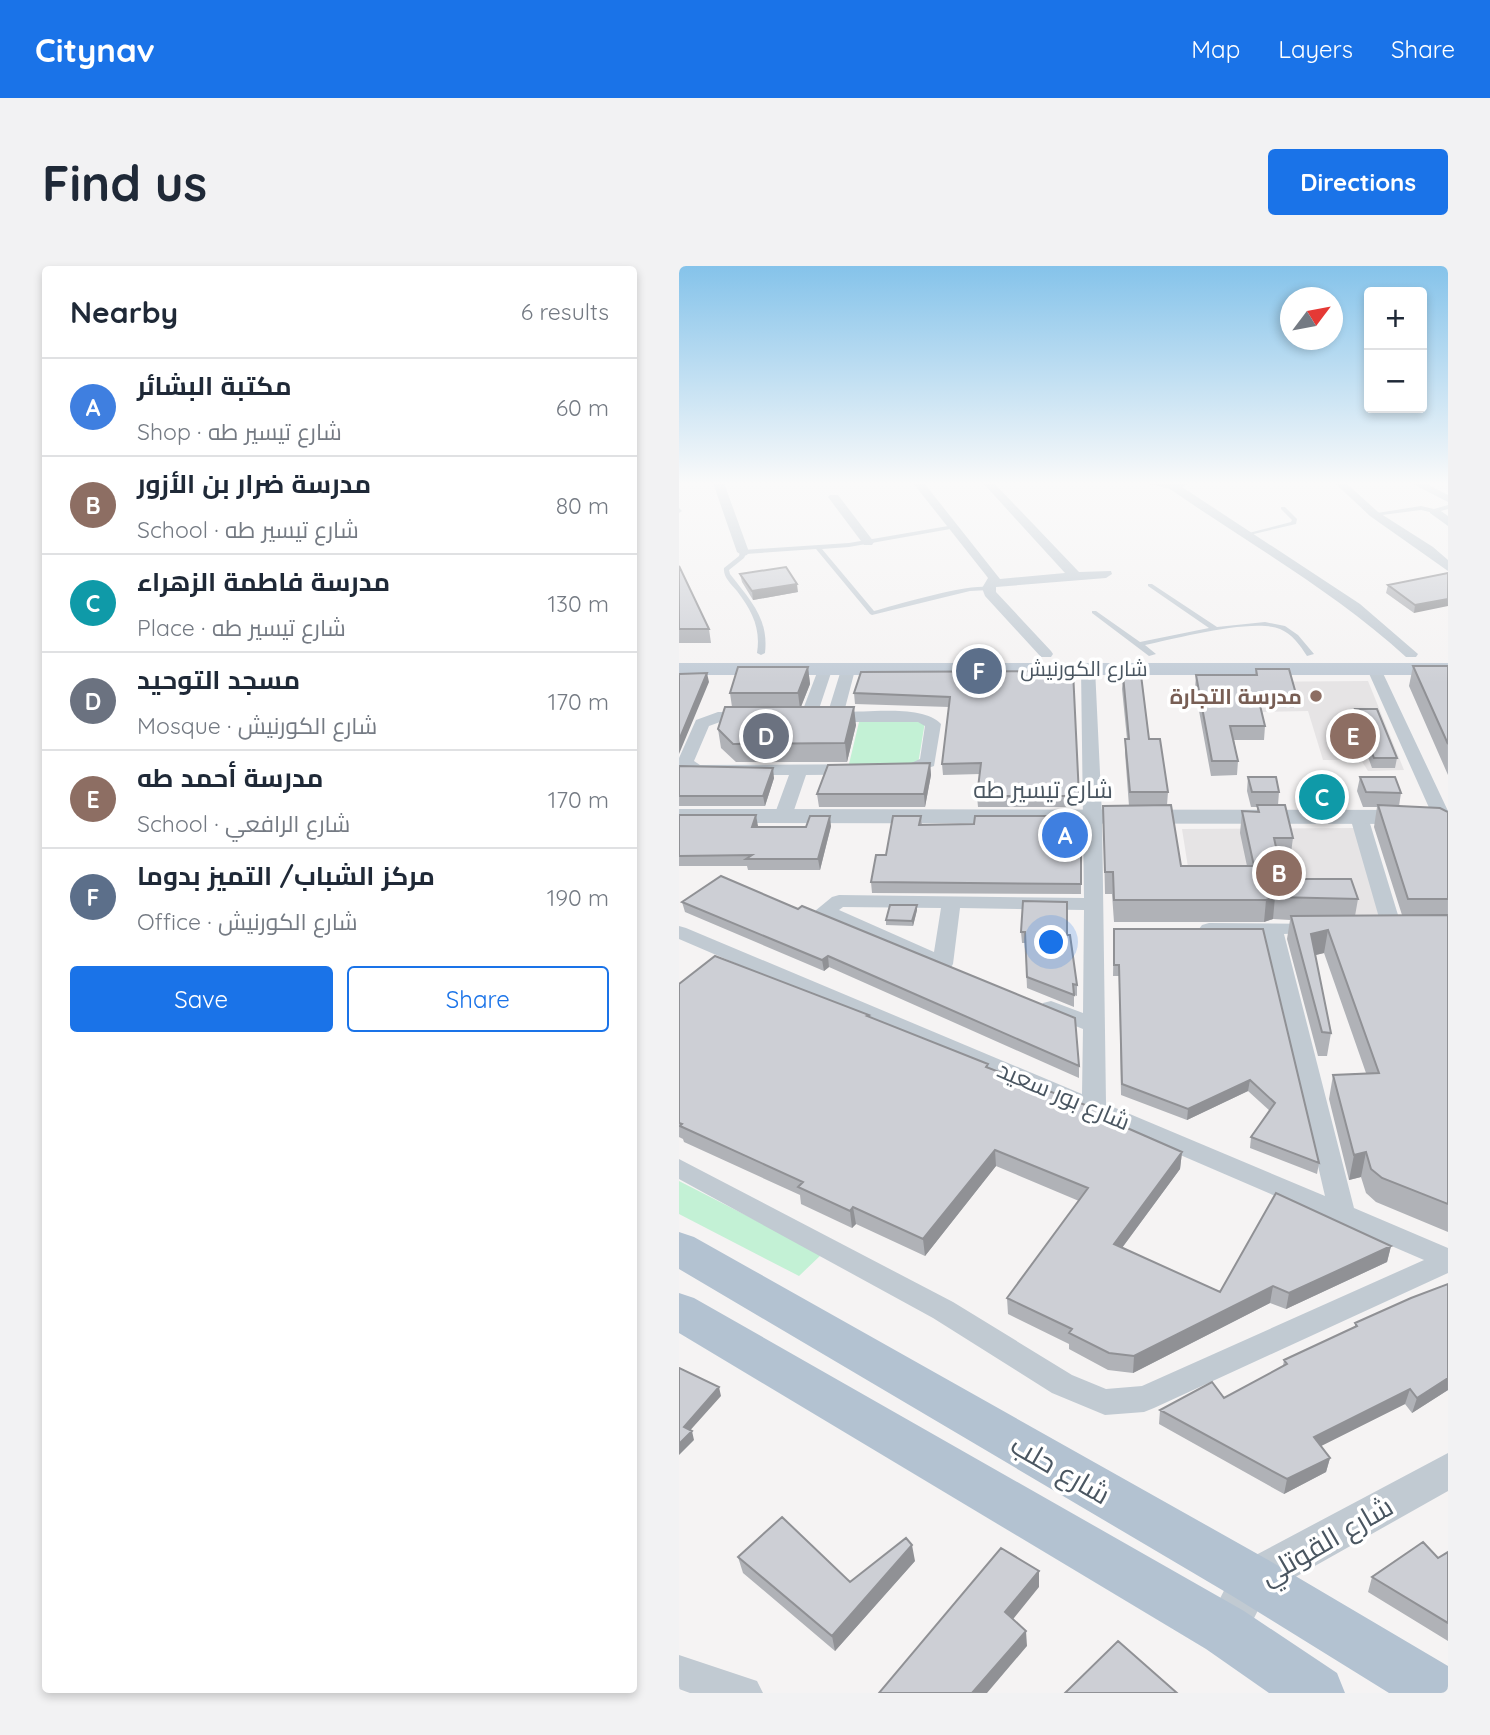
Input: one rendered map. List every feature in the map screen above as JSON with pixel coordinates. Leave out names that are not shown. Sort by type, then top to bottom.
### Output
[{"type":"main road","name":"شارع الكورنيش","points":[[679,653],[1047,654],[1146,649],[1310,654],[1448,654]]},
{"type":"main road","name":"شارع الكورنيش","points":[[679,669],[1448,669]]},
{"type":"main road","name":"شارع حلب","points":[[679,1249],[1252,1579],[1441,1693]]},
{"type":"main road","points":[[679,1311],[1225,1630],[1317,1693]]},
{"type":"street","points":[[972,550],[991,573],[991,593],[1047,654]]},
{"type":"street","points":[[1050,550],[1075,576]]},
{"type":"street","points":[[1270,550],[1343,597],[1411,654]]},
{"type":"street","points":[[1428,550],[1448,567]]},
{"type":"street","points":[[992,586],[1106,573]]},
{"type":"street","points":[[1089,668],[1093,815],[1092,904],[1100,931],[1093,1025],[1094,1108]]},
{"type":"street","points":[[1374,669],[1446,821]]},
{"type":"street","points":[[808,717],[825,670]]},
{"type":"street","points":[[835,717],[848,670]]},
{"type":"street","points":[[718,717],[835,717],[921,717],[933,724],[928,762],[911,769],[799,770],[696,770],[685,763],[702,723],[718,717]]},
{"type":"street","points":[[783,816],[799,770]]},
{"type":"street","name":"شارع تيسير طه","points":[[679,816],[1093,815],[1359,817],[1446,821]]},
{"type":"street","points":[[1359,817],[1399,928],[1366,928]]},
{"type":"street","points":[[967,974],[825,911],[839,901],[1092,904]]},
{"type":"street","points":[[942,964],[951,904]]},
{"type":"street","points":[[1272,928],[1342,1213]]},
{"type":"street","points":[[1189,929],[1339,928]]},
{"type":"street","name":"شارع بور سعيد","points":[[679,932],[1448,1260]]},
{"type":"street","points":[[1030,999],[1093,1025]]},
{"type":"street","points":[[679,1168],[954,1316],[1062,1384],[1105,1402],[1144,1399],[1448,1260]]},
{"type":"street","name":"شارع القوتلي","points":[[1225,1630],[1252,1579],[1448,1471]]},
{"type":"street","points":[[679,1672],[745,1693]]},
{"type":"lane","points":[[761,653],[765,638],[762,624],[726,569],[742,557],[743,552],[788,550]]},
{"type":"lane","points":[[819,550],[872,613],[992,586]]},
{"type":"lane","points":[[1150,585],[1217,630]]},
{"type":"lane","points":[[1094,612],[1146,649],[1217,630],[1259,623],[1278,626],[1301,641],[1310,654]]},
{"type":"shaded area","points":[[1368,681],[1404,770],[1368,771],[1361,760],[1323,760],[1308,711],[1261,712],[1252,682]]},
{"type":"shaded area","points":[[1356,828],[1384,917],[1196,918],[1182,829]]},
{"type":"green space","points":[[859,722],[925,722],[918,764],[849,764]]},
{"type":"green space","points":[[679,1181],[822,1254],[799,1276],[679,1214]]},
{"type":"building","points":[[679,566],[709,629],[679,629]]},
{"type":"building","points":[[786,567],[797,584],[752,591],[740,574]]},
{"type":"building","points":[[1448,573],[1448,599],[1415,605],[1388,585]]},
{"type":"building","points":[[1413,666],[1448,666],[1448,744]]},
{"type":"building","points":[[738,667],[808,667],[798,693],[730,693]]},
{"type":"building","points":[[1256,669],[1289,669],[1296,694],[1257,693],[1265,726],[1230,726],[1238,761],[1212,761],[1196,675],[1257,675]]},
{"type":"building","points":[[1073,671],[1079,796],[977,796],[981,763],[942,764],[950,697],[854,693],[861,672]]},
{"type":"building","points":[[707,673],[679,740],[679,674]]},
{"type":"building","points":[[1123,675],[1141,675],[1149,739],[1160,739],[1168,792],[1130,792],[1125,739],[1129,739]]},
{"type":"building","points":[[725,707],[854,707],[845,743],[733,744],[718,729]]},
{"type":"building","points":[[1355,709],[1377,709],[1397,758],[1374,758]]},
{"type":"building","points":[[930,763],[924,794],[817,794],[828,765]]},
{"type":"building","points":[[679,766],[773,768],[763,796],[679,796]]},
{"type":"building","points":[[1248,777],[1276,777],[1279,792],[1252,792]]},
{"type":"building","points":[[1360,777],[1395,777],[1401,793],[1366,792]]},
{"type":"building","points":[[1171,805],[1181,866],[1254,866],[1242,811],[1259,812],[1257,805],[1285,805],[1293,838],[1274,838],[1283,879],[1351,879],[1358,899],[1275,897],[1266,900],[1114,900],[1113,872],[1105,872],[1103,806]]},
{"type":"building","points":[[1378,805],[1440,808],[1448,812],[1448,899],[1408,899]]},
{"type":"building","points":[[679,815],[756,815],[752,827],[806,827],[810,816],[830,816],[818,859],[746,859],[752,855],[679,856]]},
{"type":"building","points":[[893,816],[921,816],[919,825],[974,824],[975,816],[1081,816],[1081,884],[871,882],[876,855],[886,855]]},
{"type":"building","points":[[721,876],[798,909],[802,906],[1075,1018],[1079,1066],[828,956],[822,960],[682,902]]},
{"type":"building","points":[[1023,901],[1067,902],[1067,935],[1070,935],[1077,985],[1073,984],[1074,995],[1027,977],[1025,932],[1021,932]]},
{"type":"building","points":[[890,905],[917,905],[912,921],[886,920]]},
{"type":"building","points":[[1448,915],[1448,1204],[1382,1178],[1371,1169],[1366,1152],[1354,1155],[1333,1075],[1379,1073],[1328,930],[1311,934],[1331,1033],[1322,1032],[1291,916]]},
{"type":"building","points":[[1114,929],[1263,929],[1319,1163],[1251,1137],[1275,1103],[1250,1080],[1188,1109],[1122,1084],[1119,965],[1114,965]]},
{"type":"building","points":[[715,956],[869,1015],[867,1016],[988,1064],[986,1067],[1122,1119],[1118,1124],[1182,1152],[1114,1244],[1220,1292],[1276,1193],[1391,1246],[1289,1293],[1273,1286],[1134,1356],[1109,1353],[1069,1333],[1072,1329],[1007,1298],[1088,1188],[995,1150],[923,1239],[853,1207],[850,1211],[798,1187],[803,1182],[680,1126],[679,984]]},
{"type":"building","points":[[1448,1284],[1448,1378],[1417,1398],[1410,1389],[1314,1437],[1330,1458],[1287,1479],[1160,1410],[1212,1382],[1224,1398],[1287,1364],[1284,1360],[1357,1326],[1355,1323]]},
{"type":"building","points":[[679,1368],[719,1387],[684,1427],[692,1431],[679,1444]]},
{"type":"building","points":[[782,1517],[850,1582],[906,1538],[912,1545],[832,1636],[738,1557]]},
{"type":"building","points":[[1423,1542],[1438,1558],[1448,1552],[1448,1623],[1372,1577]]},
{"type":"building","points":[[1001,1548],[1039,1571],[1005,1612],[1026,1631],[972,1693],[879,1693]]},
{"type":"building","points":[[1118,1641],[1177,1693],[1065,1693]]},
{"type":"place","name":"مركز الشباب/ التميز بدوما","points":[[979,671]]},
{"type":"place","name":"مدرسة التجارة","points":[[1316,696]]},
{"type":"place","name":"مسجد التوحيد","points":[[766,736]]},
{"type":"place","name":"مدرسة أحمد طه","points":[[1353,736]]},
{"type":"place","name":"مدرسة فاطمة الزهراء","points":[[1322,797]]},
{"type":"place","name":"مكتبة البشائر","points":[[1065,835]]},
{"type":"place","name":"مدرسة ضرار بن الأزور","points":[[1279,873]]}]
